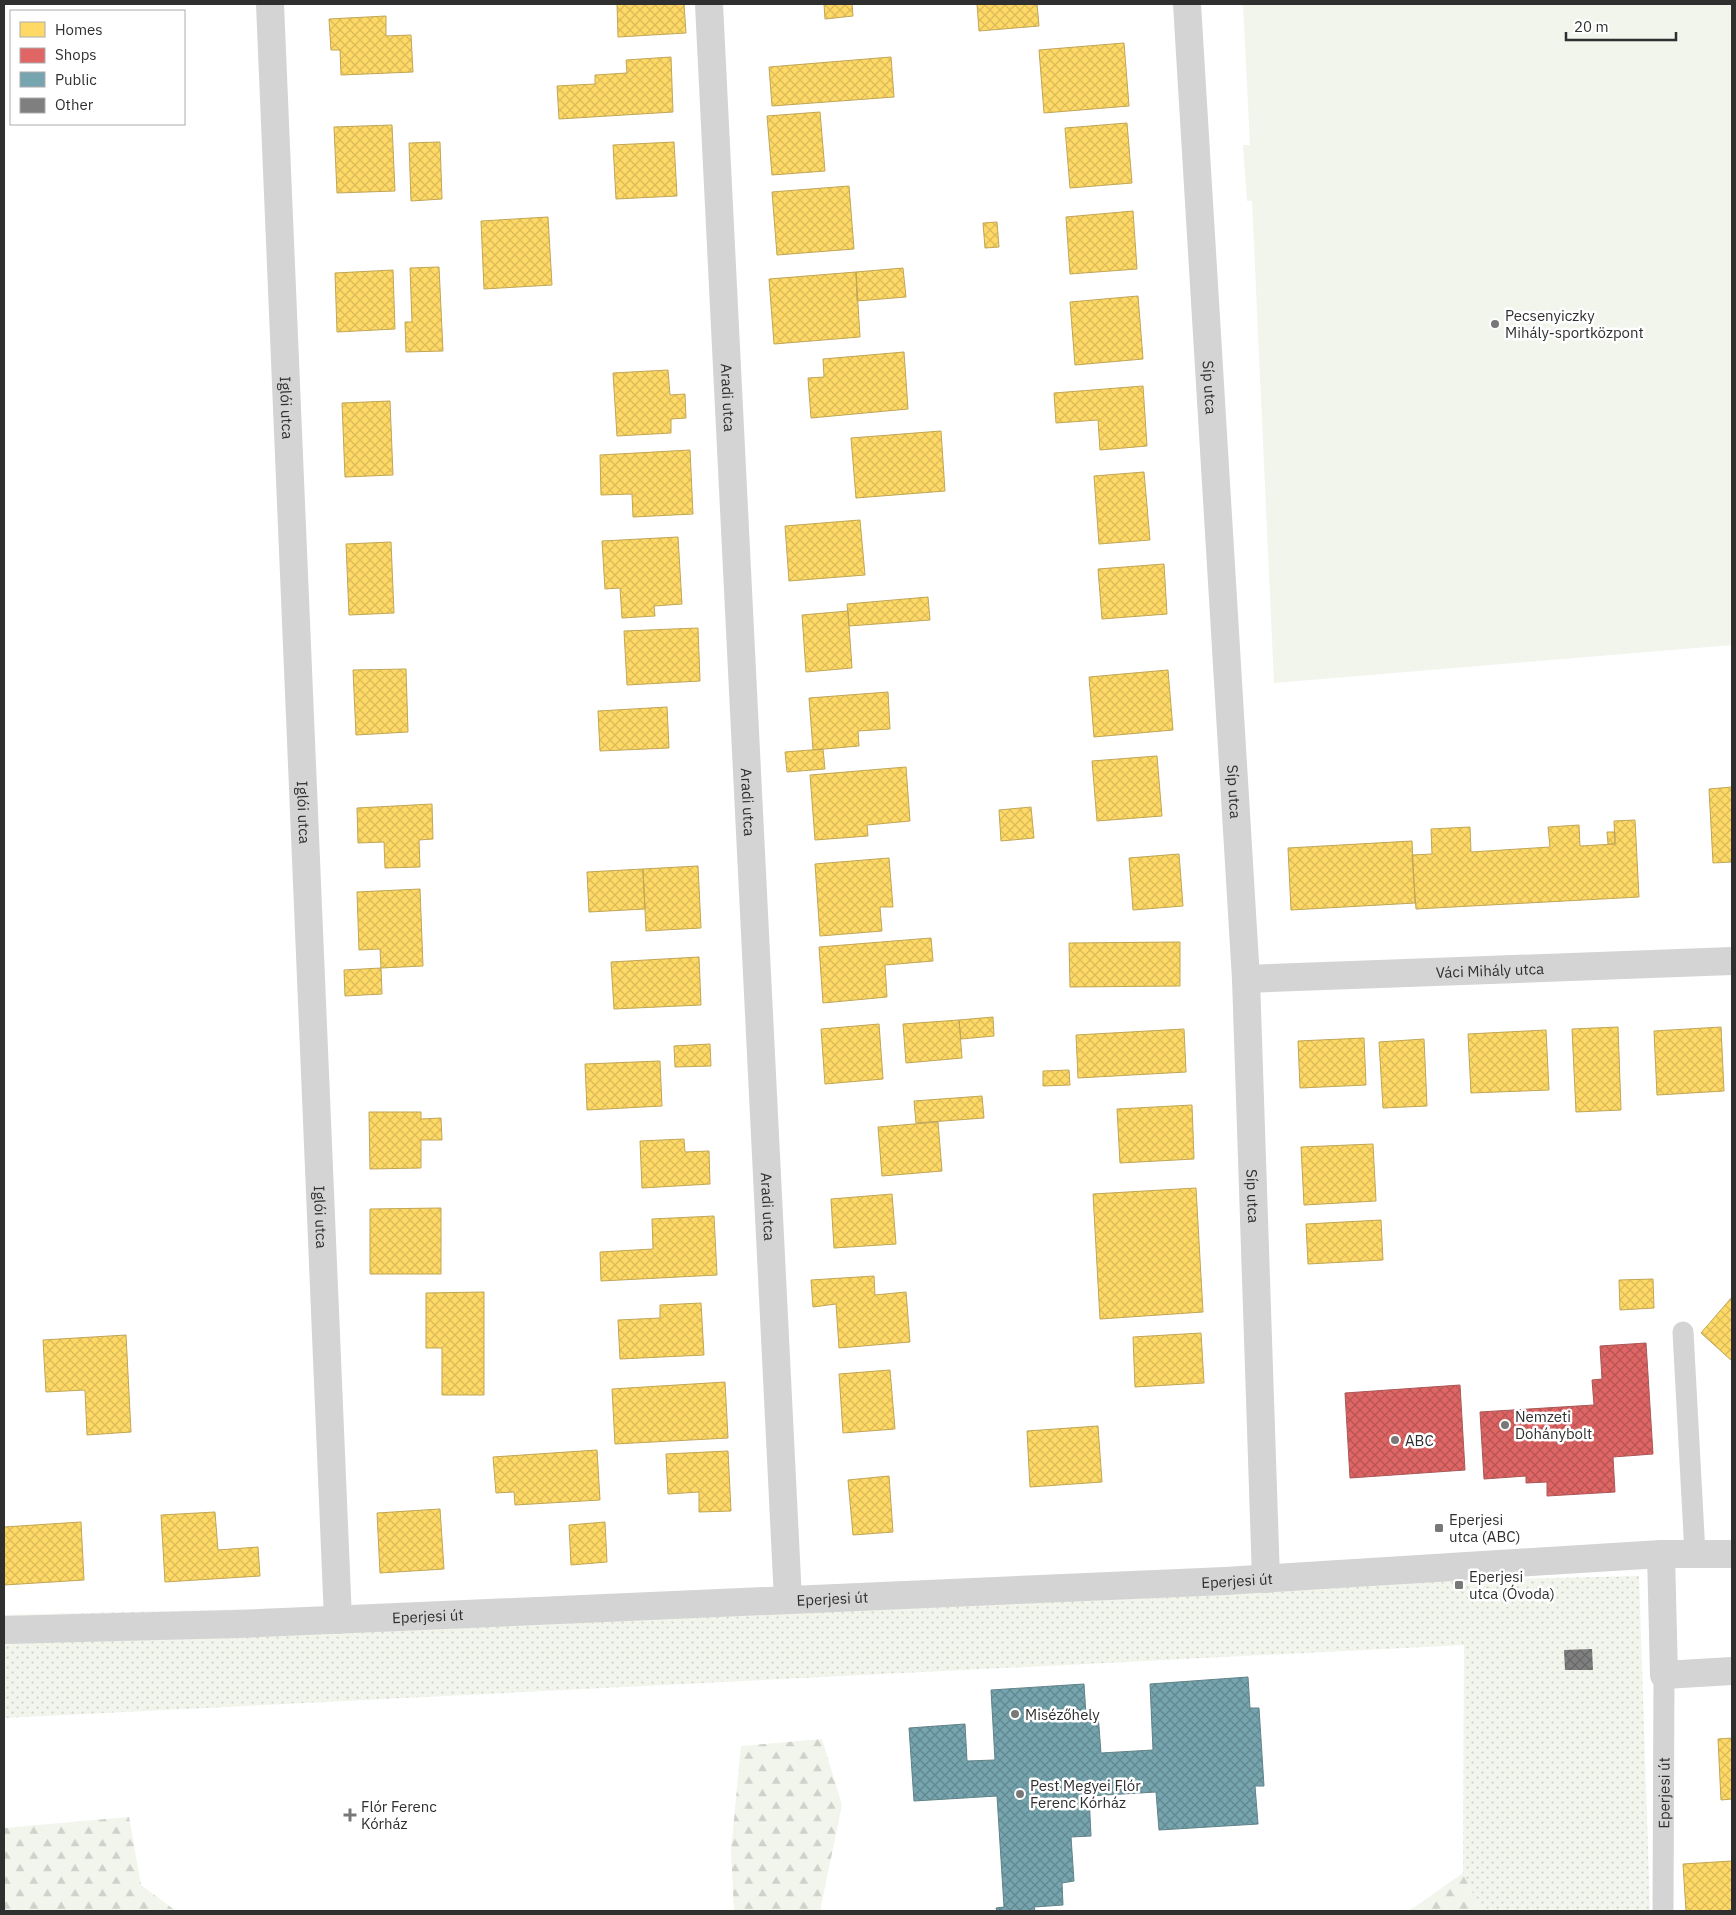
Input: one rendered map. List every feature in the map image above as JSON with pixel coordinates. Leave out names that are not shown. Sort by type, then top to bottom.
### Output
[{"type":"street","name":"Iglói utca","points":[[270,4],[338,1620]]},
{"type":"street","name":"Aradi utca","points":[[709,4],[788,1600]]},
{"type":"street","name":"Síp utca","points":[[1187,4],[1246,979],[1266,1579]]},
{"type":"street","name":"Váci Mihály utca","points":[[1246,979],[1732,961]]},
{"type":"street","name":"Eperjesi út","points":[[4,1630],[338,1620],[1266,1579],[1661,1554],[1732,1554]]},
{"type":"street","name":"Eperjesi út","points":[[1661,1554],[1664,1675]]},
{"type":"street","points":[[1664,1675],[1732,1671]]},
{"type":"lane","points":[[1683,1332],[1695,1554]]},
{"type":"lane","name":"Eperjesi út","points":[[1663,1911],[1664,1675]]},
{"type":"green space","name":"Pecsenyiczky Mihály-sportközpont","points":[[1243,4],[1732,4],[1732,645],[1274,683],[1252,201],[1247,201],[1243,145],[1250,145]]},
{"type":"green space","points":[[1639,1576],[1650,1911],[1481,1911],[1463,1873],[1464,1645],[4,1718],[4,1615]]},
{"type":"green space","points":[[822,1739],[842,1805],[821,1906],[822,1911],[734,1911],[731,1851],[741,1746]]},
{"type":"green space","points":[[129,1817],[141,1885],[176,1911],[4,1911],[4,1828]]},
{"type":"green space","points":[[1463,1873],[1481,1911],[1409,1911]]},
{"type":"building: Homes","points":[[617,4],[684,4],[686,33],[618,37]]},
{"type":"building: Homes","points":[[824,4],[852,4],[853,16],[825,19]]},
{"type":"building: Homes","points":[[977,4],[1037,4],[1039,26],[979,31]]},
{"type":"building: Homes","points":[[386,16],[386,36],[411,35],[413,72],[341,75],[340,50],[331,50],[329,19]]},
{"type":"building: Homes","points":[[1124,43],[1129,106],[1044,113],[1039,50]]},
{"type":"building: Homes","points":[[671,57],[673,112],[559,119],[557,86],[595,84],[595,75],[627,73],[626,60]]},
{"type":"building: Homes","points":[[891,57],[894,97],[772,106],[769,67]]},
{"type":"building: Homes","points":[[820,112],[825,171],[772,175],[767,116]]},
{"type":"building: Homes","points":[[1127,123],[1132,183],[1070,188],[1065,128]]},
{"type":"building: Homes","points":[[392,125],[395,191],[337,193],[334,127]]},
{"type":"building: Homes","points":[[440,142],[442,199],[411,201],[409,143]]},
{"type":"building: Homes","points":[[674,142],[677,196],[616,199],[613,145]]},
{"type":"building: Homes","points":[[849,186],[854,249],[777,255],[772,192]]},
{"type":"building: Homes","points":[[1133,211],[1137,269],[1070,274],[1066,217]]},
{"type":"building: Homes","points":[[548,217],[552,285],[484,289],[481,221]]},
{"type":"building: Homes","points":[[997,222],[999,247],[985,248],[983,223]]},
{"type":"building: Homes","points":[[439,267],[443,351],[406,352],[405,322],[412,322],[410,268]]},
{"type":"building: Homes","points":[[903,268],[906,297],[857,301],[856,272]]},
{"type":"building: Homes","points":[[393,270],[395,329],[337,332],[335,273]]},
{"type":"building: Homes","points":[[856,272],[860,337],[774,344],[769,279]]},
{"type":"building: Homes","points":[[1138,296],[1143,359],[1075,365],[1070,302]]},
{"type":"building: Homes","points":[[904,352],[908,409],[811,418],[808,378],[824,377],[823,359]]},
{"type":"building: Homes","points":[[668,370],[670,395],[685,394],[686,418],[671,419],[671,433],[617,436],[613,373]]},
{"type":"building: Homes","points":[[1143,386],[1147,446],[1100,450],[1098,420],[1056,423],[1054,393]]},
{"type":"building: Homes","points":[[390,401],[393,475],[345,477],[342,403]]},
{"type":"building: Homes","points":[[941,431],[945,491],[856,498],[851,438]]},
{"type":"building: Homes","points":[[690,450],[693,514],[633,517],[632,494],[601,495],[600,455]]},
{"type":"building: Homes","points":[[1144,472],[1150,540],[1099,544],[1094,476]]},
{"type":"building: Homes","points":[[860,520],[865,575],[789,581],[785,526]]},
{"type":"building: Homes","points":[[678,537],[682,604],[654,606],[655,616],[622,618],[620,588],[605,589],[602,541]]},
{"type":"building: Homes","points":[[391,542],[394,613],[349,615],[346,544]]},
{"type":"building: Homes","points":[[1164,564],[1167,614],[1102,619],[1098,569]]},
{"type":"building: Homes","points":[[928,597],[930,620],[849,626],[847,604]]},
{"type":"building: Homes","points":[[848,611],[852,668],[806,672],[802,615]]},
{"type":"building: Homes","points":[[698,628],[700,681],[627,685],[624,631]]},
{"type":"building: Homes","points":[[406,669],[408,732],[356,735],[353,670]]},
{"type":"building: Homes","points":[[1168,670],[1173,730],[1094,737],[1089,677]]},
{"type":"building: Homes","points":[[888,692],[890,729],[858,731],[859,746],[813,750],[809,698]]},
{"type":"building: Homes","points":[[667,707],[669,748],[600,751],[598,711]]},
{"type":"building: Homes","points":[[823,749],[825,769],[787,772],[785,752]]},
{"type":"building: Homes","points":[[1157,756],[1162,816],[1097,821],[1092,761]]},
{"type":"building: Homes","points":[[906,767],[910,821],[867,825],[868,836],[815,840],[810,775]]},
{"type":"building: Homes","points":[[1732,787],[1732,862],[1713,863],[1709,789]]},
{"type":"building: Homes","points":[[432,804],[433,839],[419,840],[420,867],[385,868],[384,842],[358,843],[357,808]]},
{"type":"building: Homes","points":[[1031,807],[1034,838],[1001,841],[999,810]]},
{"type":"building: Homes","points":[[1635,820],[1639,897],[1416,909],[1412,855],[1432,854],[1431,829],[1470,827],[1471,852],[1550,847],[1548,827],[1579,825],[1580,846],[1615,844],[1614,821]]},
{"type":"building: Homes","points":[[1607,832],[1615,832],[1615,844],[1608,844]]},
{"type":"building: Homes","points":[[1412,841],[1415,903],[1291,910],[1288,848]]},
{"type":"building: Homes","points":[[1179,854],[1183,906],[1133,910],[1129,858]]},
{"type":"building: Homes","points":[[889,858],[893,907],[880,907],[882,931],[820,936],[815,864]]},
{"type":"building: Homes","points":[[698,866],[701,928],[646,931],[643,869]]},
{"type":"building: Homes","points":[[643,869],[645,909],[589,912],[587,872]]},
{"type":"building: Homes","points":[[420,889],[423,966],[381,968],[380,949],[359,950],[357,892]]},
{"type":"building: Homes","points":[[931,938],[933,961],[885,965],[887,997],[823,1003],[819,947]]},
{"type":"building: Homes","points":[[1180,942],[1180,986],[1070,987],[1069,943]]},
{"type":"building: Homes","points":[[699,957],[701,1005],[614,1009],[611,962]]},
{"type":"building: Homes","points":[[381,968],[382,994],[345,996],[344,970]]},
{"type":"building: Homes","points":[[993,1017],[994,1036],[961,1039],[959,1020]]},
{"type":"building: Homes","points":[[959,1020],[962,1058],[906,1063],[903,1024]]},
{"type":"building: Homes","points":[[879,1024],[883,1079],[825,1084],[821,1029]]},
{"type":"building: Homes","points":[[1618,1027],[1621,1110],[1576,1112],[1572,1029]]},
{"type":"building: Homes","points":[[1721,1027],[1724,1091],[1657,1095],[1654,1031]]},
{"type":"building: Homes","points":[[1184,1029],[1186,1072],[1078,1078],[1076,1035]]},
{"type":"building: Homes","points":[[1546,1030],[1549,1090],[1471,1093],[1468,1034]]},
{"type":"building: Homes","points":[[1364,1038],[1366,1085],[1300,1088],[1298,1041]]},
{"type":"building: Homes","points":[[1424,1039],[1427,1106],[1383,1108],[1379,1042]]},
{"type":"building: Homes","points":[[710,1044],[711,1066],[675,1067],[674,1046]]},
{"type":"building: Homes","points":[[660,1061],[662,1106],[587,1110],[585,1064]]},
{"type":"building: Homes","points":[[1069,1070],[1070,1085],[1043,1086],[1043,1071]]},
{"type":"building: Homes","points":[[982,1096],[984,1118],[916,1123],[914,1101]]},
{"type":"building: Homes","points":[[1192,1105],[1194,1159],[1120,1163],[1117,1109]]},
{"type":"building: Homes","points":[[369,1112],[421,1112],[421,1119],[441,1118],[442,1140],[421,1140],[421,1168],[370,1169]]},
{"type":"building: Homes","points":[[938,1122],[942,1171],[882,1176],[878,1127]]},
{"type":"building: Homes","points":[[684,1139],[685,1152],[709,1151],[710,1184],[642,1188],[640,1141]]},
{"type":"building: Homes","points":[[1373,1144],[1376,1201],[1304,1205],[1301,1147]]},
{"type":"building: Homes","points":[[1196,1188],[1203,1312],[1100,1319],[1093,1194]]},
{"type":"building: Homes","points":[[892,1194],[896,1244],[834,1248],[831,1199]]},
{"type":"building: Homes","points":[[441,1208],[441,1274],[370,1274],[370,1209]]},
{"type":"building: Homes","points":[[714,1216],[717,1275],[601,1281],[600,1252],[653,1249],[652,1219]]},
{"type":"building: Homes","points":[[1381,1220],[1383,1260],[1308,1264],[1306,1224]]},
{"type":"building: Homes","points":[[874,1276],[875,1295],[906,1292],[910,1342],[839,1348],[836,1304],[813,1307],[811,1280]]},
{"type":"building: Homes","points":[[1653,1279],[1654,1308],[1620,1310],[1619,1280]]},
{"type":"building: Homes","points":[[484,1292],[484,1395],[442,1395],[442,1348],[426,1348],[426,1293]]},
{"type":"building: Homes","points":[[1732,1297],[1732,1361],[1701,1333]]},
{"type":"building: Homes","points":[[701,1303],[704,1355],[620,1359],[618,1320],[660,1318],[660,1305]]},
{"type":"building: Homes","points":[[1201,1333],[1204,1383],[1135,1387],[1133,1337]]},
{"type":"building: Homes","points":[[126,1335],[131,1432],[87,1435],[85,1390],[46,1392],[43,1340]]},
{"type":"building: Homes","points":[[890,1370],[895,1429],[843,1433],[839,1374]]},
{"type":"building: Homes","points":[[725,1382],[728,1438],[615,1444],[612,1389]]},
{"type":"building: Homes","points":[[1098,1426],[1102,1482],[1030,1487],[1027,1431]]},
{"type":"building: Homes","points":[[597,1450],[600,1500],[515,1505],[514,1492],[496,1493],[493,1457]]},
{"type":"building: Homes","points":[[728,1451],[731,1511],[699,1512],[699,1492],[668,1494],[666,1454]]},
{"type":"building: Homes","points":[[889,1476],[893,1532],[853,1535],[848,1480]]},
{"type":"building: Homes","points":[[440,1509],[444,1569],[380,1573],[377,1513]]},
{"type":"building: Homes","points":[[215,1512],[218,1550],[258,1547],[260,1576],[165,1582],[161,1515]]},
{"type":"building: Homes","points":[[81,1522],[84,1580],[4,1585],[4,1527]]},
{"type":"building: Homes","points":[[605,1522],[607,1562],[571,1565],[569,1525]]},
{"type":"building: Homes","points":[[1732,1738],[1732,1799],[1721,1800],[1718,1739]]},
{"type":"building: Homes","points":[[1732,1861],[1732,1911],[1686,1911],[1683,1864]]},
{"type":"building: Shops","points":[[1646,1343],[1653,1454],[1613,1457],[1615,1492],[1547,1496],[1547,1482],[1526,1483],[1526,1476],[1484,1479],[1480,1412],[1594,1405],[1592,1380],[1602,1379],[1600,1346]]},
{"type":"building: Shops","points":[[1460,1385],[1465,1470],[1350,1478],[1345,1393]]},
{"type":"building: Public","name":"Pest Megyei Flór Ferenc Kórház","points":[[1248,1677],[1250,1708],[1259,1708],[1264,1786],[1255,1786],[1258,1824],[1159,1830],[1156,1792],[1089,1796],[1091,1836],[1071,1837],[1074,1881],[1062,1883],[1063,1905],[1034,1907],[1035,1911],[997,1911],[996,1908],[1004,1907],[997,1796],[914,1801],[909,1728],[965,1724],[967,1761],[995,1760],[991,1690],[1084,1684],[1086,1715],[1098,1714],[1101,1753],[1153,1750],[1150,1684]]},
{"type":"building: Other","points":[[1592,1649],[1593,1670],[1565,1670],[1564,1650]]},
{"type":"place","name":"Pecsenyiczky Mihály-sportközpont","points":[[1495,324]]},
{"type":"place","name":"Nemzeti Dohánybolt","points":[[1505,1425]]},
{"type":"place","name":"ABC","points":[[1395,1440]]},
{"type":"place","name":"Eperjesi utca (ABC)","points":[[1439,1528]]},
{"type":"place","name":"Eperjesi utca (Óvoda)","points":[[1459,1585]]},
{"type":"place","name":"Misézőhely","points":[[1015,1714]]},
{"type":"place","name":"Pest Megyei Flór Ferenc Kórház","points":[[1020,1794]]},
{"type":"place","name":"Flór Ferenc Kórház","points":[[350,1815]]}]
